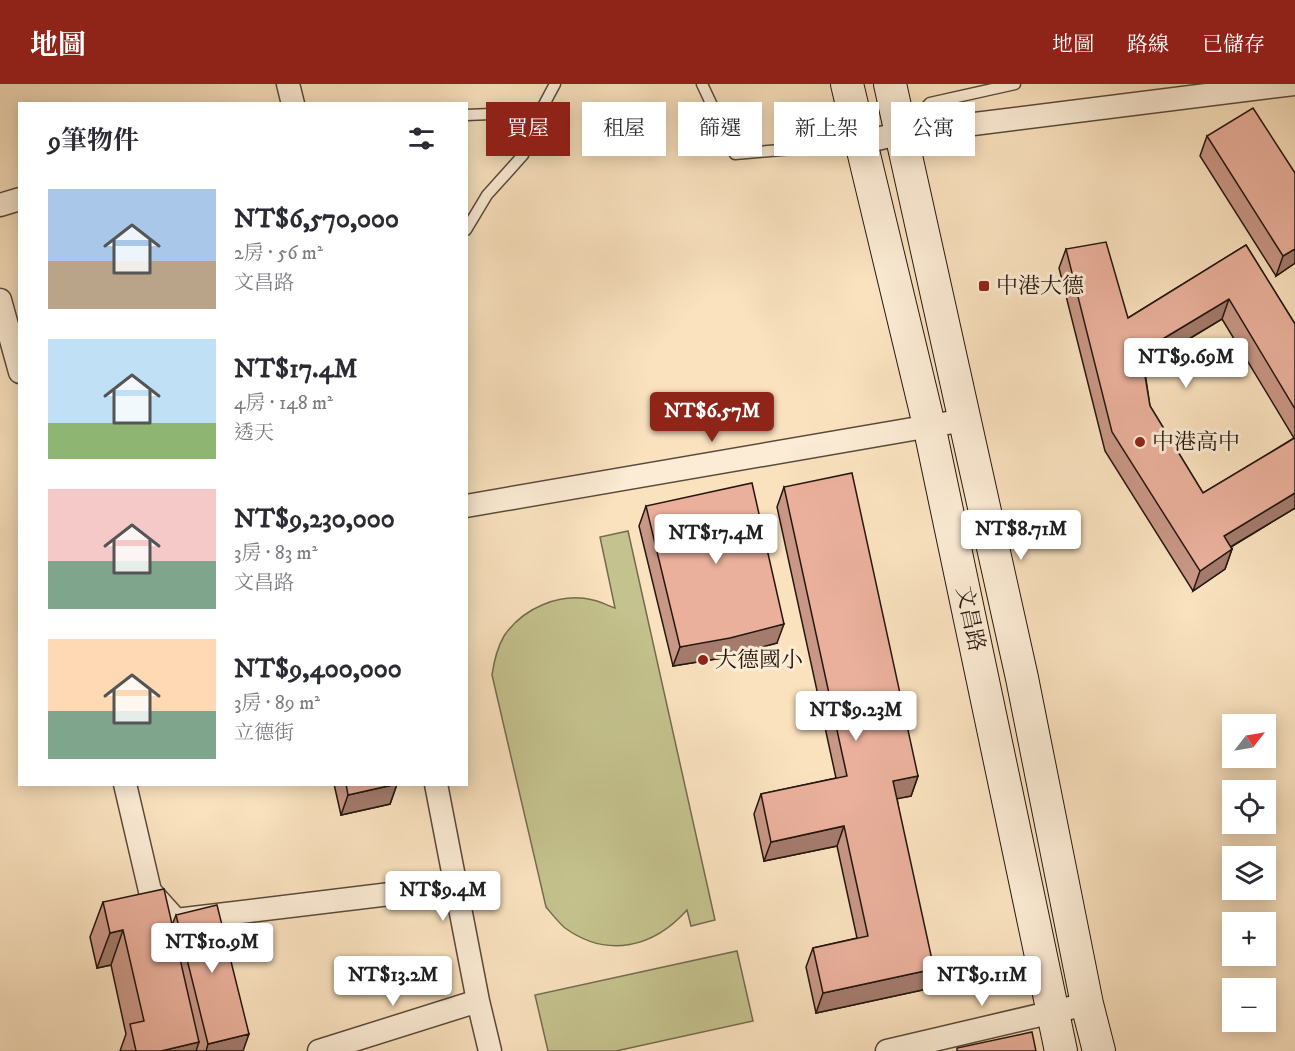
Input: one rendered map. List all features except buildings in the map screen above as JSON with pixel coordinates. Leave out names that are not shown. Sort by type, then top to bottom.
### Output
[{"type":"street","points":[[288,84],[292,102]]},
{"type":"street","name":"文昌路","points":[[847,84],[851,102]]},
{"type":"street","name":"文昌路","points":[[890,84],[894,102]]},
{"type":"street","points":[[975,124],[1294,84]]},
{"type":"street","name":"文昌路","points":[[863,156],[929,425],[1061,1051]]},
{"type":"street","name":"文昌路","points":[[907,156],[1022,678],[1087,1004],[1099,1051]]},
{"type":"street","points":[[0,205],[18,199]]},
{"type":"street","points":[[0,300],[18,365]]},
{"type":"street","points":[[468,506],[965,420]]},
{"type":"street","points":[[125,786],[150,891],[176,920],[456,886]]},
{"type":"street","points":[[436,786],[478,1001],[490,1051]]},
{"type":"street","points":[[319,1051],[478,1001]]},
{"type":"street","points":[[887,1051],[1087,1004]]},
{"type":"lane","points":[[545,102],[555,84]]},
{"type":"lane","points":[[702,84],[735,153],[774,150]]},
{"type":"lane","points":[[934,102],[1015,84]]},
{"type":"lane","points":[[468,115],[486,114]]},
{"type":"lane","points":[[468,227],[487,195],[521,156]]},
{"type":"shaded area","points":[[628,531],[715,920],[691,926],[687,910],[660,933],[645,940],[614,946],[581,938],[557,921],[546,907],[492,675],[499,645],[504,636],[521,617],[543,604],[555,600],[580,598],[598,601],[615,608],[600,537]]},
{"type":"shaded area","points":[[737,951],[753,1021],[616,1051],[548,1051],[535,995]]},
{"type":"place","name":"中港大德","points":[[984,286]]},
{"type":"place","name":"中港高中","points":[[1140,442]]},
{"type":"place","name":"大德國小","points":[[703,660]]}]
